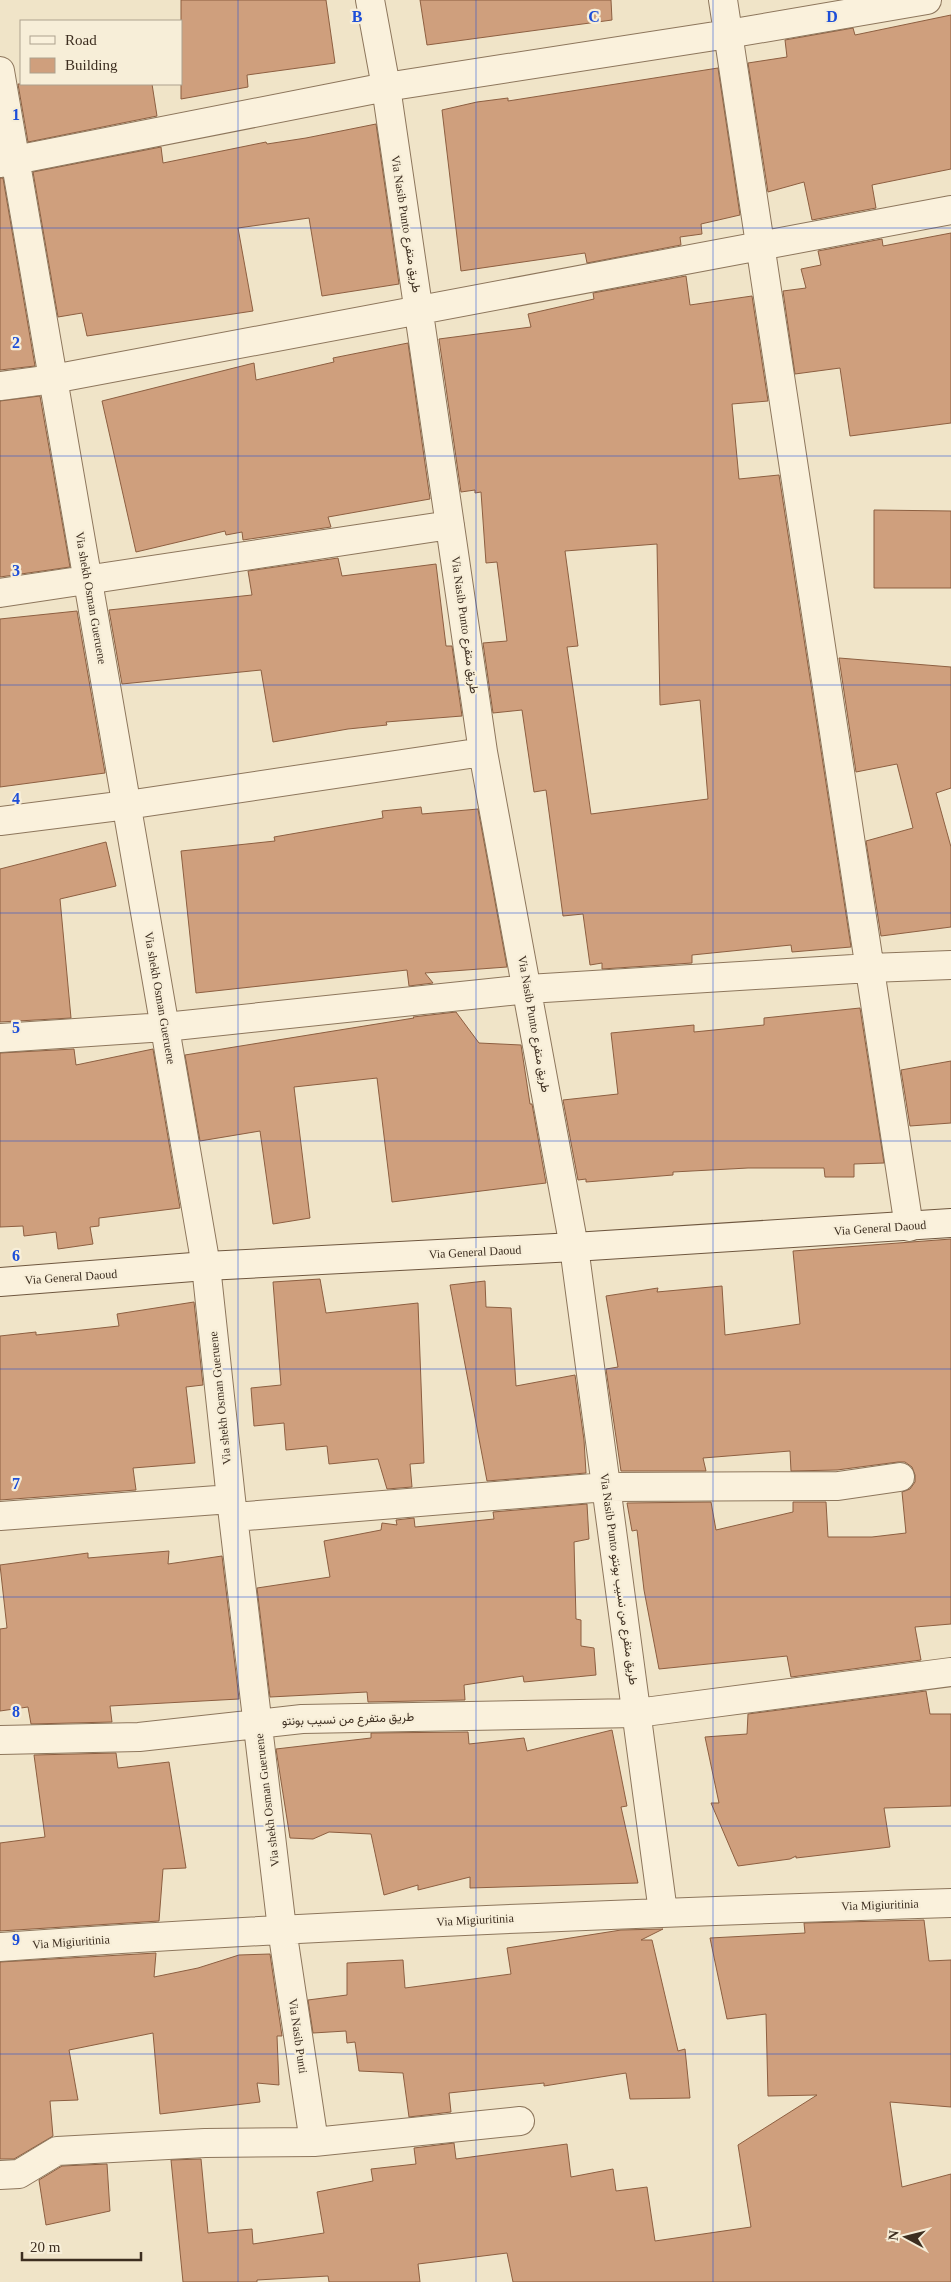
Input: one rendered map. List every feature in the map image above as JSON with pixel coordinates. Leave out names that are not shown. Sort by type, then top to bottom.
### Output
[{"type":"street","name":"Via Nasib Punto طريق متفرع","points":[[370,0],[386,87],[483,752],[574,1247]]},
{"type":"street","points":[[723,0],[909,1226]]},
{"type":"street","points":[[8,162],[386,87],[728,34],[927,0]]},
{"type":"street","name":"Via shekh Osman Gueruene","points":[[0,71],[8,162],[53,379],[206,1266],[282,1930]]},
{"type":"street","points":[[0,386],[53,379],[951,210]]},
{"type":"street","points":[[0,593],[450,525]]},
{"type":"street","points":[[0,821],[127,805],[483,752]]},
{"type":"street","points":[[0,1038],[165,1027],[528,989],[870,968],[951,965]]},
{"type":"street","name":"Via General Daoud","points":[[0,1282],[206,1266],[574,1247],[951,1223]]},
{"type":"street","name":"Via Nasib Punto طريق متفرع من نسيب بونتو","points":[[574,1247],[663,1912]]},
{"type":"street","points":[[0,1516],[233,1508],[606,1487],[838,1486],[900,1477]]},
{"type":"street","name":"طريق متفرع من نسيب بونتو","points":[[0,1740],[139,1737],[302,1719],[637,1713],[951,1672]]},
{"type":"street","name":"Via Migiuritinia","points":[[0,1947],[282,1930],[663,1912],[951,1903]]},
{"type":"street","name":"Via Nasib Punti","points":[[282,1930],[314,2142]]},
{"type":"street","points":[[0,2175],[19,2174],[57,2152],[205,2143],[314,2142],[520,2121]]},
{"type":"building","points":[[181,0],[326,0],[335,63],[247,75],[248,87],[181,99]]},
{"type":"building","points":[[420,0],[611,0],[612,20],[427,45]]},
{"type":"building","points":[[951,15],[951,169],[872,185],[876,208],[812,220],[804,182],[768,192],[748,63],[787,57],[785,40],[853,28],[855,35]]},
{"type":"building","points":[[718,68],[740,215],[701,224],[702,234],[680,237],[681,245],[587,263],[585,253],[461,271],[442,110],[477,102],[508,98],[508,101]]},
{"type":"building","points":[[18,84],[152,85],[157,116],[28,142]]},
{"type":"building","points":[[376,124],[399,284],[322,296],[309,218],[238,228],[253,311],[87,336],[82,313],[58,317],[33,172],[161,147],[163,163],[266,142],[267,144],[306,138]]},
{"type":"building","points":[[0,178],[3,178],[35,366],[0,370]]},
{"type":"building","points":[[951,233],[951,423],[850,436],[840,368],[795,374],[783,291],[806,288],[801,269],[821,265],[818,251],[882,239],[883,246]]},
{"type":"building","points":[[686,276],[690,305],[752,296],[768,401],[732,404],[739,479],[779,475],[851,947],[792,952],[791,945],[692,955],[692,963],[602,969],[602,963],[590,965],[583,914],[563,916],[546,790],[534,792],[522,710],[493,713],[483,643],[507,641],[497,562],[486,563],[481,492],[475,493],[475,490],[461,492],[439,339],[531,327],[528,314],[594,299],[593,293]],"holes":[[[657,544],[660,705],[700,700],[708,799],[591,814],[567,647],[578,646],[565,551]]]},
{"type":"building","points":[[408,343],[430,499],[328,517],[331,527],[243,540],[242,532],[226,535],[225,531],[136,552],[102,401],[254,363],[256,380],[334,362],[333,358]]},
{"type":"building","points":[[40,396],[70,567],[0,577],[0,401]]},
{"type":"building","points":[[874,510],[951,511],[951,588],[874,588]]},
{"type":"building","points":[[338,558],[342,576],[436,564],[446,646],[452,646],[462,716],[386,722],[387,725],[348,729],[273,742],[261,670],[122,684],[109,610],[252,595],[248,571]]},
{"type":"building","points":[[77,611],[105,773],[0,787],[0,619]]},
{"type":"building","points":[[839,658],[951,667],[951,788],[936,793],[951,847],[951,927],[881,936],[866,841],[913,828],[897,764],[856,772]]},
{"type":"building","points":[[421,807],[422,814],[478,809],[507,967],[425,973],[433,983],[409,986],[407,970],[196,993],[181,851],[275,841],[274,837],[383,818],[382,811]]},
{"type":"building","points":[[106,842],[116,886],[60,899],[71,1018],[0,1022],[0,869]]},
{"type":"building","points":[[860,1008],[884,1163],[854,1164],[854,1177],[825,1177],[824,1168],[748,1168],[673,1172],[673,1175],[586,1182],[586,1179],[578,1180],[563,1100],[618,1094],[611,1033],[694,1025],[694,1032],[764,1025],[764,1018]]},
{"type":"building","points":[[456,1012],[479,1043],[521,1045],[530,1104],[532,1104],[546,1183],[392,1202],[377,1078],[294,1087],[310,1218],[273,1224],[260,1131],[200,1141],[185,1055],[413,1017]]},
{"type":"building","points":[[74,1049],[76,1065],[153,1049],[180,1208],[99,1218],[99,1226],[90,1227],[93,1244],[58,1249],[56,1232],[24,1236],[23,1226],[0,1227],[0,1053]]},
{"type":"building","points":[[951,1061],[951,1123],[910,1126],[901,1070]]},
{"type":"building","points":[[951,1239],[951,1624],[915,1627],[921,1660],[791,1677],[787,1656],[659,1669],[644,1590],[637,1530],[632,1531],[627,1503],[711,1502],[716,1530],[793,1512],[793,1502],[826,1502],[828,1537],[872,1537],[906,1533],[902,1492],[910,1489],[915,1482],[915,1475],[912,1467],[905,1462],[837,1470],[791,1471],[790,1451],[703,1458],[706,1471],[621,1471],[606,1369],[618,1367],[606,1296],[658,1288],[657,1292],[722,1286],[725,1335],[800,1324],[793,1251]]},
{"type":"building","points":[[320,1279],[326,1313],[418,1303],[424,1463],[410,1464],[412,1487],[387,1489],[378,1459],[329,1464],[327,1446],[286,1450],[284,1423],[254,1426],[251,1388],[281,1385],[273,1282]]},
{"type":"building","points":[[485,1281],[486,1307],[511,1308],[516,1386],[575,1375],[584,1440],[586,1473],[487,1481],[450,1285]]},
{"type":"building","points":[[194,1302],[203,1385],[186,1387],[195,1463],[133,1468],[136,1490],[0,1500],[0,1336],[36,1332],[36,1335],[119,1326],[117,1314]]},
{"type":"building","points":[[587,1504],[589,1539],[574,1542],[576,1619],[581,1620],[581,1646],[594,1648],[596,1675],[524,1682],[523,1676],[464,1685],[465,1700],[368,1702],[367,1692],[270,1697],[257,1588],[330,1577],[324,1541],[381,1530],[382,1523],[397,1525],[396,1520],[414,1518],[415,1527],[494,1519],[493,1512]]},
{"type":"building","points":[[169,1551],[168,1564],[222,1556],[239,1699],[110,1706],[112,1722],[31,1724],[28,1707],[0,1711],[0,1629],[7,1628],[0,1565],[88,1553],[88,1558]]},
{"type":"building","points":[[926,1691],[930,1714],[951,1714],[951,1806],[884,1808],[890,1847],[796,1858],[796,1856],[790,1859],[738,1866],[711,1803],[719,1803],[705,1737],[747,1734],[748,1714]]},
{"type":"building","points":[[612,1730],[627,1806],[621,1807],[638,1883],[470,1888],[470,1877],[418,1890],[418,1885],[384,1895],[371,1834],[329,1832],[313,1839],[290,1838],[276,1749],[371,1738],[371,1733],[468,1732],[469,1744],[524,1738],[527,1751]]},
{"type":"building","points":[[116,1753],[118,1768],[169,1762],[186,1868],[163,1869],[159,1921],[0,1931],[0,1843],[45,1837],[34,1755]]},
{"type":"building","points":[[924,1920],[929,1961],[951,1960],[951,2107],[890,2102],[902,2187],[951,2174],[951,2282],[513,2282],[507,2253],[418,2264],[420,2282],[329,2282],[328,2276],[257,2280],[257,2282],[183,2282],[171,2160],[201,2159],[208,2233],[252,2229],[253,2244],[324,2233],[317,2192],[373,2181],[371,2169],[416,2164],[414,2148],[454,2143],[456,2159],[567,2144],[571,2177],[613,2169],[616,2191],[647,2187],[655,2241],[751,2227],[738,2145],[817,2095],[768,2096],[766,2014],[727,2019],[710,1938],[805,1933],[804,1923]]},
{"type":"building","points":[[663,1929],[641,1940],[652,1940],[678,2051],[685,2049],[690,2098],[630,2099],[626,2073],[544,2086],[544,2083],[449,2093],[451,2112],[409,2117],[403,2073],[359,2071],[355,2042],[347,2043],[346,2031],[313,2033],[308,2000],[347,1995],[347,1963],[403,1960],[405,1988],[511,1974],[507,1948],[621,1930]]},
{"type":"building","points":[[156,1953],[154,1977],[198,1968],[239,1955],[270,1954],[282,2036],[277,2036],[279,2085],[257,2083],[260,2102],[160,2114],[153,2033],[69,2050],[78,2100],[50,2101],[53,2136],[14,2159],[0,2159],[0,1962]]},
{"type":"building","points":[[107,2164],[110,2211],[46,2225],[39,2180],[62,2166]]}]
